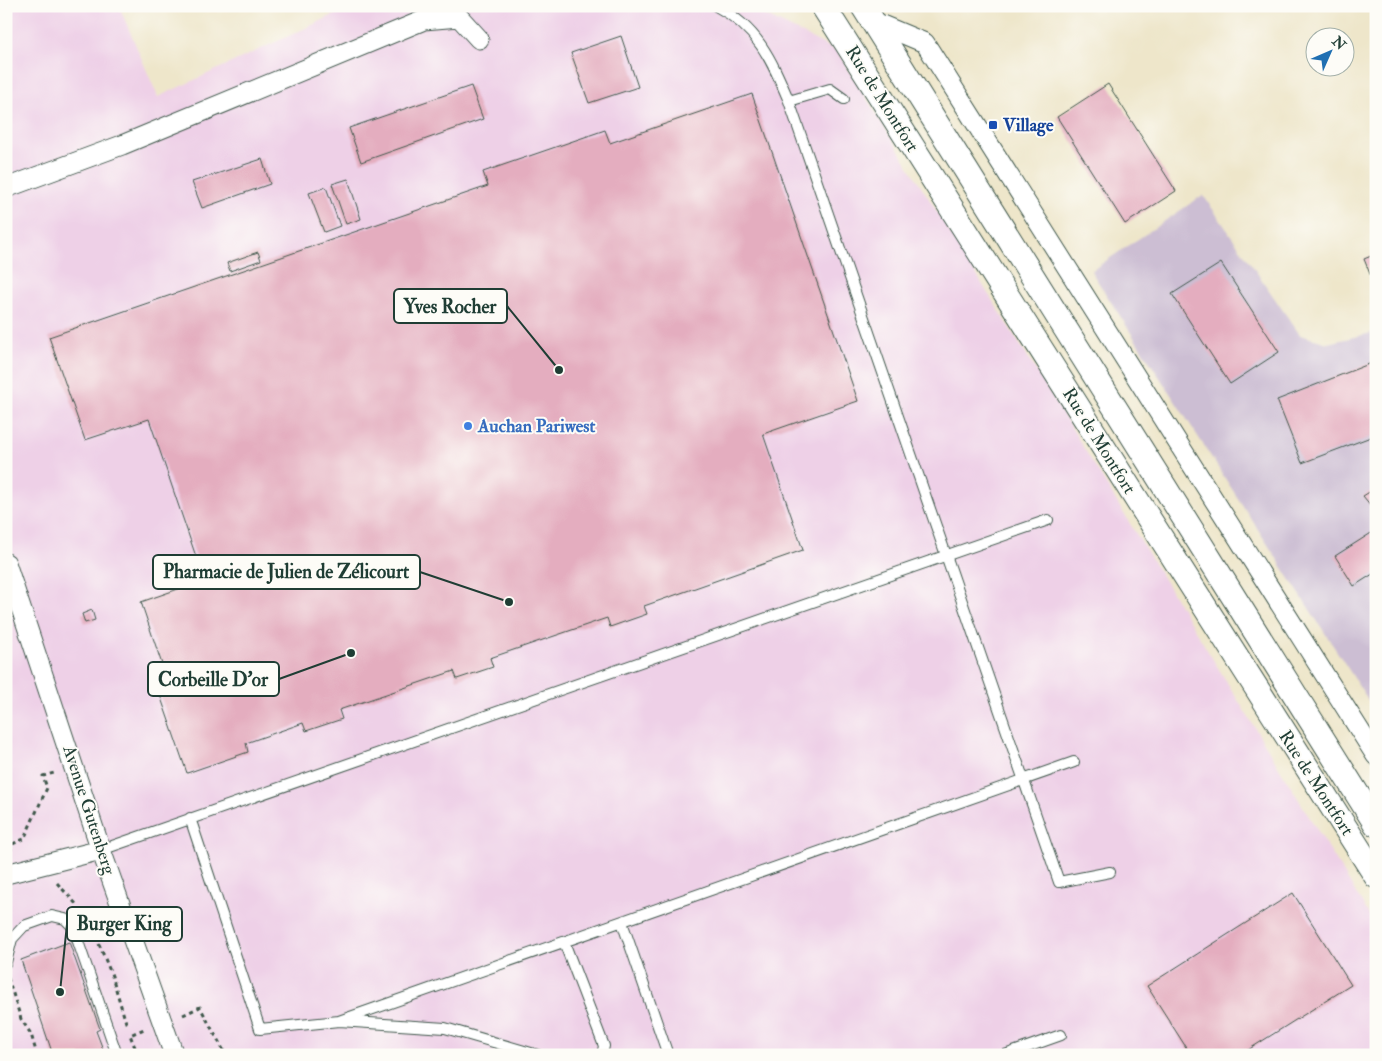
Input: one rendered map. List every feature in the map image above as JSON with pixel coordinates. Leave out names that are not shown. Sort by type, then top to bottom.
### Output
[{"type":"street","name":"Rue de Montfort","points":[[823,6],[1376,876]]},
{"type":"street","name":"Rue de Montfort","points":[[866,13],[925,43],[1376,756]]},
{"type":"street","name":"Rue de Montfort","points":[[866,13],[1376,824]]},
{"type":"street","points":[[6,188],[122,144],[424,20],[459,17],[479,39]]},
{"type":"street","name":"Avenue Gutenberg","points":[[6,563],[101,850],[174,1055]]},
{"type":"street","points":[[12,872],[101,850]]},
{"type":"lane","points":[[716,6],[752,31],[771,60],[789,100],[1059,882],[1110,872]]},
{"type":"lane","points":[[789,100],[830,89],[844,99]]},
{"type":"lane","points":[[101,850],[1048,520]]},
{"type":"lane","points":[[339,1021],[1074,762]]},
{"type":"lane","points":[[190,818],[260,1029],[339,1021],[445,1028],[538,1055]]},
{"type":"lane","points":[[6,962],[12,939],[24,926],[52,916],[65,919],[73,927],[117,1055]]},
{"type":"lane","points":[[622,922],[668,1055]]},
{"type":"lane","points":[[564,942],[604,1046],[602,1055]]},
{"type":"lane","points":[[1005,1055],[1061,1035]]},
{"type":"path","points":[[12,872],[10,845],[24,839],[47,788],[43,776],[74,766]]},
{"type":"path","points":[[6,972],[21,1019],[31,1034],[37,1055]]},
{"type":"shaded area","points":[[6,6],[119,6],[158,97],[353,6],[747,6],[837,51],[1052,396],[1376,926],[1376,1055],[6,1055]]},
{"type":"shaded area","points":[[1203,195],[1300,335],[1328,343],[1376,332],[1376,712],[1091,271]]},
{"type":"building","points":[[621,36],[638,87],[589,103],[571,53]]},
{"type":"building","points":[[1108,84],[1176,191],[1125,224],[1057,117]]},
{"type":"building","points":[[471,86],[483,119],[361,162],[349,128]]},
{"type":"building","name":"Auchan Pariwest","points":[[752,94],[858,401],[763,434],[803,550],[644,606],[647,614],[610,627],[607,618],[490,658],[493,667],[457,679],[454,671],[339,710],[342,719],[306,731],[303,723],[246,743],[248,752],[187,773],[160,695],[171,691],[141,602],[204,580],[149,419],[85,440],[49,337],[488,186],[483,172],[605,130],[610,143]]},
{"type":"building","points":[[262,159],[270,184],[202,208],[192,182]]},
{"type":"building","points":[[348,179],[361,219],[346,224],[332,184]]},
{"type":"building","points":[[326,187],[340,226],[324,232],[309,193]]},
{"type":"building","points":[[258,252],[261,260],[230,271],[227,263]]},
{"type":"building","points":[[1376,254],[1376,284],[1374,284],[1364,259]]},
{"type":"building","points":[[1221,263],[1279,352],[1230,384],[1172,294]]},
{"type":"building","points":[[1374,362],[1376,367],[1376,435],[1302,463],[1277,400]]},
{"type":"building","points":[[1376,488],[1376,512],[1363,496]]},
{"type":"building","points":[[1376,530],[1376,572],[1354,586],[1335,556]]},
{"type":"building","points":[[92,610],[95,620],[85,623],[82,614]]},
{"type":"building","points":[[1293,893],[1351,985],[1240,1055],[1191,1055],[1147,986]]},
{"type":"building","points":[[69,942],[100,1029],[96,1031],[104,1052],[97,1055],[53,1055],[21,960]]},
{"type":"place","name":"Village","points":[[993,125]]},
{"type":"place","name":"Yves Rocher","points":[[559,370]]},
{"type":"place","name":"Auchan Pariwest","points":[[468,426]]},
{"type":"place","name":"Pharmacie de Julien de Zélicourt","points":[[509,602]]},
{"type":"place","name":"Corbeille D'or","points":[[351,653]]},
{"type":"place","name":"Burger King","points":[[60,992]]}]
